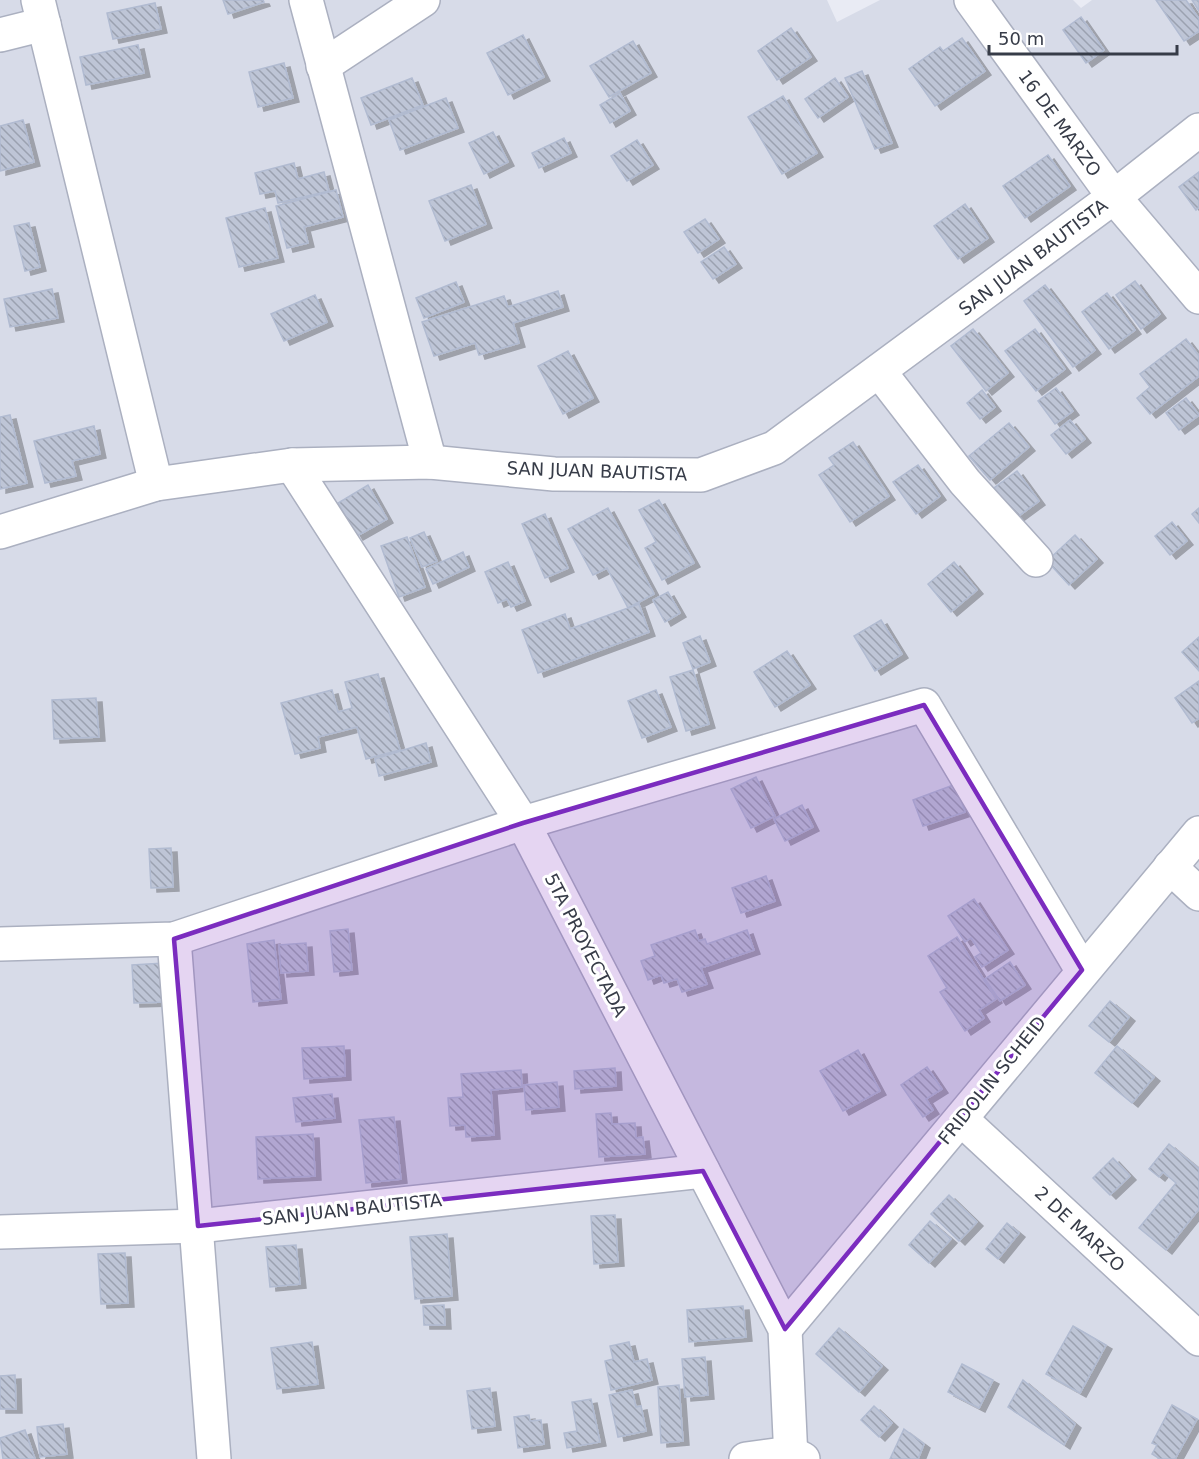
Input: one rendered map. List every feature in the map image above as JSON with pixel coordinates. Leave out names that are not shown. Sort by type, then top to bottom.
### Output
[{"type":"street","points":[[306,0],[430,462]]},
{"type":"street","points":[[323,66],[423,0]]},
{"type":"street","name":"16 DE MARZO","points":[[971,0],[1114,197],[1199,297]]},
{"type":"street","points":[[0,35],[41,12],[156,484]]},
{"type":"street","name":"SAN JUAN BAUTISTA","points":[[0,532],[156,484],[292,465],[430,462],[554,474],[701,475],[774,448],[1114,197],[1199,130]]},
{"type":"street","points":[[879,371],[965,482],[1036,560]]},
{"type":"street","name":"5TA PROYECTADA","points":[[292,465],[523,823],[785,1329],[795,1457]]},
{"type":"street","points":[[0,944],[174,939],[523,823],[924,705],[1082,970]]},
{"type":"street","name":"FRIDOLIN SCHEID","points":[[785,1329],[1199,832]]},
{"type":"street","points":[[1170,867],[1199,894]]},
{"type":"street","points":[[174,939],[198,1226],[214,1459]]},
{"type":"street","name":"2 DE MARZO","points":[[961,1119],[1199,1339]]},
{"type":"street","name":"SAN JUAN BAUTISTA","points":[[0,1232],[198,1226],[703,1170]]},
{"type":"street","points":[[746,1459],[795,1457]]},
{"type":"highlighted area","points":[[924,705],[1082,970],[785,1329],[703,1171],[198,1226],[174,939],[523,823]]},
{"type":"shaded area","points":[[0,0],[827,0],[837,22],[880,0],[1073,0],[1081,8],[1092,0],[1199,0],[1199,1459],[0,1459]]},
{"type":"building","points":[[223,0],[263,0],[264,2],[228,14]]},
{"type":"building","points":[[1156,0],[1186,0],[1199,19],[1199,31],[1184,41]]},
{"type":"building","points":[[1192,0],[1199,0],[1199,11]]},
{"type":"building","points":[[155,3],[161,29],[113,39],[107,13]]},
{"type":"building","points":[[1081,17],[1104,50],[1086,63],[1063,30]]},
{"type":"building","points":[[791,28],[811,57],[777,80],[758,51]]},
{"type":"building","points":[[523,35],[544,77],[508,95],[487,53]]},
{"type":"building","points":[[962,38],[985,71],[935,106],[909,69],[940,47],[943,51]]},
{"type":"building","points":[[633,41],[651,73],[609,97],[590,66]]},
{"type":"building","points":[[138,45],[144,73],[86,85],[80,57]]},
{"type":"building","points":[[284,63],[293,98],[258,107],[249,72]]},
{"type":"building","points":[[862,71],[892,143],[875,149],[845,78]]},
{"type":"building","points":[[412,78],[423,105],[371,125],[361,98]]},
{"type":"building","points":[[835,78],[848,97],[818,118],[805,99]]},
{"type":"building","points":[[620,93],[630,111],[610,123],[600,105]]},
{"type":"building","points":[[783,96],[817,153],[782,174],[748,117]]},
{"type":"building","points":[[446,98],[458,128],[400,150],[389,120]]},
{"type":"building","points":[[23,120],[34,162],[0,171],[0,126]]},
{"type":"building","points":[[493,132],[508,162],[484,174],[469,143]]},
{"type":"building","points":[[564,138],[571,153],[539,168],[532,153]]},
{"type":"building","points":[[637,140],[653,165],[627,181],[611,156]]},
{"type":"building","points":[[1048,155],[1070,186],[1025,218],[1003,186]]},
{"type":"building","points":[[294,163],[298,179],[324,172],[329,191],[278,203],[275,191],[260,194],[255,173]]},
{"type":"building","points":[[1199,172],[1199,207],[1196,210],[1179,187]]},
{"type":"building","points":[[471,185],[486,224],[445,241],[429,201]]},
{"type":"building","points":[[336,190],[343,217],[304,227],[308,243],[287,248],[276,206]]},
{"type":"building","points":[[965,204],[988,238],[958,259],[934,226]]},
{"type":"building","points":[[265,208],[278,258],[239,267],[226,218]]},
{"type":"building","points":[[705,219],[719,239],[698,253],[684,232]]},
{"type":"building","points":[[29,223],[40,267],[25,271],[14,226]]},
{"type":"building","points":[[724,247],[736,264],[713,279],[701,262]]},
{"type":"building","points":[[1135,281],[1160,314],[1141,329],[1116,295]]},
{"type":"building","points":[[456,282],[464,302],[424,318],[416,298]]},
{"type":"building","points":[[1045,285],[1095,350],[1073,367],[1024,301]]},
{"type":"building","points":[[52,289],[58,318],[10,327],[4,299]]},
{"type":"building","points":[[558,291],[563,307],[513,323],[519,343],[479,355],[475,343],[434,356],[422,322],[504,296],[508,307]]},
{"type":"building","points":[[1107,293],[1135,330],[1109,349],[1082,312]]},
{"type":"building","points":[[315,295],[327,322],[284,341],[271,314]]},
{"type":"building","points":[[973,329],[1008,373],[986,391],[951,346]]},
{"type":"building","points":[[1035,329],[1065,369],[1036,391],[1005,351]]},
{"type":"building","points":[[1186,339],[1199,356],[1199,376],[1150,414],[1137,398],[1150,387],[1140,374]]},
{"type":"building","points":[[568,351],[593,398],[563,414],[538,366]]},
{"type":"building","points":[[1056,388],[1073,411],[1055,424],[1038,401]]},
{"type":"building","points":[[982,390],[995,407],[980,419],[967,403]]},
{"type":"building","points":[[1186,398],[1199,415],[1179,430],[1166,413]]},
{"type":"building","points":[[10,415],[27,483],[0,489],[0,417]]},
{"type":"building","points":[[1070,420],[1085,439],[1066,454],[1051,435]]},
{"type":"building","points":[[1009,423],[1029,447],[990,480],[969,456]]},
{"type":"building","points":[[94,426],[100,454],[72,461],[76,476],[45,483],[34,441]]},
{"type":"building","points":[[853,442],[889,496],[850,522],[819,475],[834,465],[829,458]]},
{"type":"building","points":[[918,465],[940,496],[916,514],[893,482]]},
{"type":"building","points":[[1017,471],[1039,501],[1016,518],[994,488]]},
{"type":"building","points":[[368,485],[387,519],[357,536],[338,503]]},
{"type":"building","points":[[659,500],[694,563],[662,580],[645,548],[656,542],[639,510]]},
{"type":"building","points":[[608,508],[654,594],[628,608],[607,568],[593,575],[568,529]]},
{"type":"building","points":[[1199,508],[1199,523],[1192,514]]},
{"type":"building","points":[[545,514],[568,568],[545,578],[522,524]]},
{"type":"building","points":[[1172,522],[1187,541],[1170,555],[1155,536]]},
{"type":"building","points":[[424,532],[437,561],[422,567],[410,538]]},
{"type":"building","points":[[1075,535],[1097,559],[1069,585],[1047,561]]},
{"type":"building","points":[[407,537],[425,587],[399,597],[381,546]]},
{"type":"building","points":[[463,552],[469,567],[433,584],[426,569]]},
{"type":"building","points":[[508,562],[525,601],[511,607],[507,599],[498,603],[485,572]]},
{"type":"building","points":[[954,562],[977,590],[951,612],[928,584]]},
{"type":"building","points":[[668,592],[680,613],[665,622],[653,600]]},
{"type":"building","points":[[639,604],[649,632],[538,673],[522,630],[565,614],[570,629]]},
{"type":"building","points":[[881,620],[902,654],[875,671],[854,636]]},
{"type":"building","points":[[700,636],[710,662],[693,669],[683,643]]},
{"type":"building","points":[[1199,637],[1199,671],[1182,652]]},
{"type":"building","points":[[787,651],[810,685],[775,707],[754,672]]},
{"type":"building","points":[[693,670],[709,724],[686,731],[670,677]]},
{"type":"building","points":[[378,674],[400,750],[366,759],[357,727],[318,737],[320,748],[295,754],[281,703],[332,690],[338,712],[352,708],[345,682]]},
{"type":"building","points":[[1199,681],[1199,718],[1192,723],[1175,698]]},
{"type":"building","points":[[656,690],[671,727],[642,738],[628,701]]},
{"type":"building","points":[[96,698],[99,737],[54,739],[52,700]]},
{"type":"building","points":[[426,743],[431,762],[379,776],[375,759]]},
{"type":"building","points":[[756,777],[775,816],[751,828],[731,789]]},
{"type":"building","points":[[956,784],[965,812],[923,826],[913,800]]},
{"type":"building","points":[[802,805],[813,827],[785,841],[774,819]]},
{"type":"building","points":[[171,848],[173,887],[151,888],[149,849]]},
{"type":"building","points":[[766,876],[775,901],[741,913],[732,888]]},
{"type":"building","points":[[974,899],[1008,950],[982,967],[975,957],[981,953],[971,938],[965,942],[948,916]]},
{"type":"building","points":[[348,929],[352,970],[334,972],[330,931]]},
{"type":"building","points":[[695,930],[699,941],[705,939],[707,944],[747,930],[754,950],[701,968],[707,984],[682,992],[677,979],[664,983],[661,975],[648,980],[641,961],[655,956],[651,945]]},
{"type":"building","points":[[957,937],[996,999],[979,1010],[984,1018],[965,1031],[940,992],[947,988],[928,956]]},
{"type":"building","points":[[274,940],[281,999],[253,1002],[247,944]]},
{"type":"building","points":[[306,943],[308,971],[281,973],[279,945]]},
{"type":"building","points":[[1010,962],[1025,985],[1000,1001],[985,979]]},
{"type":"building","points":[[164,963],[166,1002],[134,1003],[132,965]]},
{"type":"building","points":[[1110,1001],[1129,1017],[1109,1042],[1089,1026]]},
{"type":"building","points":[[344,1046],[345,1076],[304,1079],[302,1048]]},
{"type":"building","points":[[1117,1046],[1154,1077],[1132,1103],[1095,1073]]},
{"type":"building","points":[[858,1050],[880,1091],[843,1111],[820,1071]]},
{"type":"building","points":[[927,1067],[942,1089],[926,1099],[933,1110],[923,1117],[901,1085]]},
{"type":"building","points":[[615,1068],[616,1086],[575,1089],[574,1071]]},
{"type":"building","points":[[521,1070],[522,1087],[491,1090],[494,1135],[466,1137],[465,1125],[450,1126],[448,1098],[463,1097],[461,1074]]},
{"type":"building","points":[[557,1082],[559,1107],[526,1110],[524,1085]]},
{"type":"building","points":[[332,1094],[335,1118],[296,1122],[293,1098]]},
{"type":"building","points":[[611,1113],[612,1124],[635,1123],[636,1138],[643,1137],[645,1154],[599,1157],[596,1114]]},
{"type":"building","points":[[394,1117],[401,1179],[366,1183],[359,1120]]},
{"type":"building","points":[[313,1134],[315,1176],[258,1179],[256,1137]]},
{"type":"building","points":[[1169,1144],[1199,1169],[1199,1209],[1166,1250],[1139,1228],[1176,1183],[1163,1172],[1159,1177],[1149,1169]]},
{"type":"building","points":[[1113,1158],[1130,1176],[1110,1195],[1093,1178]]},
{"type":"building","points":[[949,1195],[977,1222],[959,1241],[931,1214]]},
{"type":"building","points":[[615,1215],[618,1262],[594,1264],[591,1216]]},
{"type":"building","points":[[930,1221],[951,1239],[929,1263],[909,1245]]},
{"type":"building","points":[[1007,1223],[1019,1233],[998,1259],[986,1249]]},
{"type":"building","points":[[447,1234],[452,1296],[415,1299],[410,1237]]},
{"type":"building","points":[[296,1245],[300,1284],[270,1287],[266,1247]]},
{"type":"building","points":[[125,1253],[128,1303],[101,1304],[98,1254]]},
{"type":"building","points":[[444,1305],[445,1325],[424,1325],[423,1306]]},
{"type":"building","points":[[743,1306],[746,1337],[689,1342],[687,1310]]},
{"type":"building","points":[[1073,1326],[1106,1345],[1080,1393],[1046,1374]]},
{"type":"building","points":[[839,1328],[882,1366],[859,1392],[816,1354]]},
{"type":"building","points":[[312,1342],[318,1384],[277,1389],[271,1348]]},
{"type":"building","points":[[629,1342],[634,1362],[647,1359],[652,1380],[611,1390],[605,1361],[613,1359],[610,1346]]},
{"type":"building","points":[[705,1357],[708,1395],[685,1397],[682,1359]]},
{"type":"building","points":[[962,1364],[993,1380],[979,1408],[948,1392]]},
{"type":"building","points":[[15,1375],[16,1409],[0,1409],[0,1376]]},
{"type":"building","points":[[1023,1380],[1075,1424],[1064,1445],[1008,1407]]},
{"type":"building","points":[[679,1385],[683,1441],[661,1443],[658,1387]]},
{"type":"building","points":[[490,1388],[495,1426],[472,1429],[467,1391]]},
{"type":"building","points":[[632,1390],[636,1407],[641,1406],[646,1431],[618,1437],[609,1395]]},
{"type":"building","points":[[591,1399],[600,1442],[567,1448],[564,1433],[577,1431],[572,1402]]},
{"type":"building","points":[[1172,1405],[1197,1419],[1175,1459],[1160,1459],[1152,1454],[1157,1445],[1152,1443]]},
{"type":"building","points":[[874,1406],[892,1423],[879,1437],[861,1420]]},
{"type":"building","points":[[529,1415],[530,1421],[541,1420],[544,1444],[518,1448],[514,1417]]},
{"type":"building","points":[[63,1424],[67,1454],[40,1457],[37,1427]]},
{"type":"building","points":[[904,1429],[924,1444],[918,1459],[890,1459]]},
{"type":"building","points":[[25,1430],[35,1459],[3,1459],[0,1438]]}]
